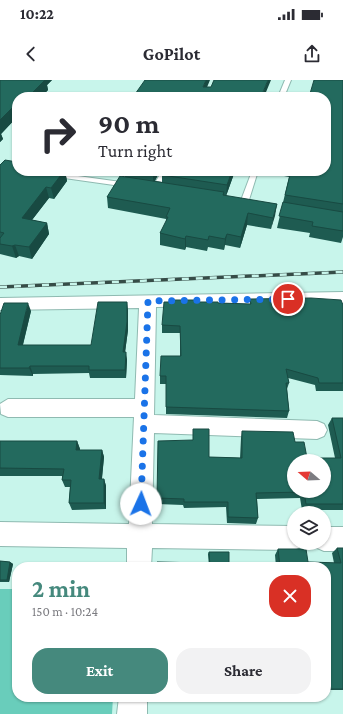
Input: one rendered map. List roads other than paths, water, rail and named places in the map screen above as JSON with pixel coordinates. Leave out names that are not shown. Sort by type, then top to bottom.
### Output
[{"type":"street","points":[[0,304],[343,298]]},
{"type":"street","points":[[138,562],[148,301]]},
{"type":"street","points":[[8,408],[144,416],[317,430]]},
{"type":"street","points":[[0,534],[287,538]]},
{"type":"street","points":[[331,539],[343,539]]},
{"type":"street","points":[[132,714],[133,702]]},
{"type":"lane","points":[[283,92],[288,80]]},
{"type":"lane","points":[[60,176],[133,185]]},
{"type":"lane","points":[[156,188],[162,176]]},
{"type":"lane","points":[[244,203],[253,176]]},
{"type":"railway","points":[[0,287],[343,272]]}]
